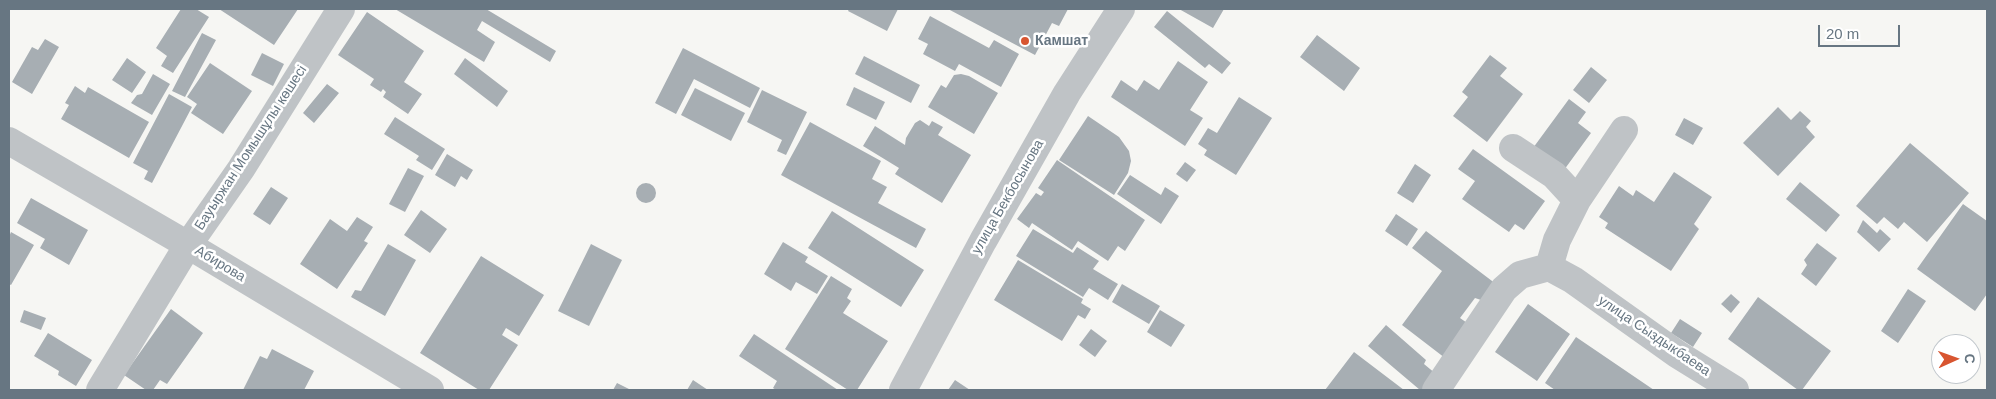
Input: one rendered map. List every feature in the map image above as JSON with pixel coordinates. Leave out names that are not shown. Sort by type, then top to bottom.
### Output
[{"type":"street","name":"Бауыржан Момышұлы көшесі","points":[[100,390],[188,245],[241,169],[341,9]]},
{"type":"street","name":"улица Бекбосынова","points":[[903,390],[997,216],[1067,94],[1121,9]]},
{"type":"street","points":[[1436,390],[1504,289],[1520,275],[1549,267],[1557,240],[1577,200],[1624,130]]},
{"type":"street","name":"Абирова","points":[[9,141],[188,245],[430,390]]},
{"type":"street","points":[[1513,148],[1554,175],[1577,200]]},
{"type":"street","name":"улица Сыздыкбаева","points":[[1549,267],[1573,280],[1677,354],[1735,390]]},
{"type":"building","points":[[181,9],[196,9],[209,17],[173,73],[161,66],[167,56],[156,48]]},
{"type":"building","points":[[219,9],[298,9],[274,45]]},
{"type":"building","points":[[395,9],[486,9],[556,51],[550,62],[482,21],[477,30],[495,42],[484,62]]},
{"type":"building","points":[[849,9],[898,9],[887,31],[848,11]]},
{"type":"building","name":"Камшат","points":[[948,9],[1068,9],[1059,26],[1052,23],[1035,55]]},
{"type":"building","points":[[1179,9],[1224,9],[1213,28]]},
{"type":"building","points":[[1167,11],[1231,63],[1222,74],[1209,64],[1205,68],[1154,27]]},
{"type":"building","points":[[367,12],[424,51],[404,82],[422,94],[408,114],[383,97],[386,92],[383,89],[381,92],[370,85],[374,79],[338,55]]},
{"type":"building","points":[[930,16],[989,48],[994,40],[1019,54],[1001,87],[959,64],[955,71],[923,54],[928,44],[918,39]]},
{"type":"building","points":[[202,33],[216,40],[185,97],[172,91]]},
{"type":"building","points":[[1317,35],[1360,68],[1344,91],[1300,57]]},
{"type":"building","points":[[45,39],[59,47],[32,94],[12,82],[32,47],[38,50]]},
{"type":"building","points":[[683,48],[760,88],[750,108],[694,79],[676,114],[655,103]]},
{"type":"building","points":[[262,53],[284,64],[273,86],[251,75]]},
{"type":"building","points":[[1490,55],[1507,68],[1500,76],[1523,94],[1487,142],[1453,116],[1468,97],[1462,92]]},
{"type":"building","points":[[864,56],[920,85],[911,103],[855,74]]},
{"type":"building","points":[[127,58],[146,72],[132,93],[112,80]]},
{"type":"building","points":[[465,58],[508,91],[497,107],[454,74]]},
{"type":"building","points":[[1178,61],[1208,82],[1190,110],[1203,118],[1185,146],[1111,97],[1121,80],[1137,91],[1144,80],[1159,90]]},
{"type":"building","points":[[210,63],[252,91],[223,134],[191,113],[197,104],[187,97]]},
{"type":"building","points":[[1591,67],[1607,80],[1589,103],[1573,90]]},
{"type":"building","points":[[153,74],[170,84],[152,115],[131,103],[137,95],[142,94]]},
{"type":"building","points":[[954,75],[969,76],[998,93],[974,134],[928,107],[941,85],[946,88]]},
{"type":"building","points":[[327,84],[339,93],[314,123],[303,113]]},
{"type":"building","points":[[75,86],[85,93],[88,87],[149,122],[129,158],[61,119],[69,105],[65,103]]},
{"type":"building","points":[[854,87],[885,102],[876,120],[846,105]]},
{"type":"building","points":[[695,88],[745,113],[731,141],[681,115]]},
{"type":"building","points":[[762,90],[807,112],[786,155],[777,151],[782,140],[747,122]]},
{"type":"building","points":[[169,94],[192,107],[152,183],[144,179],[148,171],[133,163]]},
{"type":"building","points":[[1239,97],[1272,118],[1236,175],[1204,155],[1207,150],[1198,144],[1208,128],[1217,133]]},
{"type":"building","points":[[1569,99],[1586,112],[1578,123],[1591,133],[1564,170],[1533,148]]},
{"type":"building","points":[[1778,107],[1791,120],[1800,111],[1811,121],[1806,127],[1815,137],[1778,176],[1743,143]]},
{"type":"building","points":[[1088,116],[1119,137],[1129,151],[1131,161],[1128,173],[1114,195],[1059,160]]},
{"type":"building","points":[[395,117],[445,149],[432,170],[416,160],[419,156],[384,134]]},
{"type":"building","points":[[1684,118],[1703,128],[1693,145],[1675,135]]},
{"type":"building","points":[[920,120],[929,126],[932,121],[943,127],[938,135],[971,155],[942,203],[895,174],[899,168],[863,146],[875,126],[905,145],[906,138],[915,123]]},
{"type":"building","points":[[810,122],[881,161],[872,179],[887,187],[878,203],[926,229],[916,248],[781,175]]},
{"type":"building","points":[[1910,143],[1969,193],[1927,242],[1904,222],[1898,229],[1884,217],[1877,224],[1856,206]]},
{"type":"building","points":[[1473,149],[1545,201],[1524,230],[1515,224],[1509,232],[1462,199],[1475,181],[1458,169]]},
{"type":"building","points":[[447,154],[473,170],[467,180],[461,176],[455,187],[435,175]]},
{"type":"building","points":[[1057,160],[1145,220],[1125,251],[1118,246],[1108,261],[1078,241],[1072,250],[1032,223],[1029,228],[1017,219],[1036,193],[1041,196],[1044,192],[1038,188]]},
{"type":"building","points":[[1185,162],[1196,170],[1187,182],[1176,174]]},
{"type":"building","points":[[1415,164],[1431,175],[1413,203],[1397,193]]},
{"type":"building","points":[[408,168],[424,176],[405,212],[389,204]]},
{"type":"building","points":[[1674,172],[1712,197],[1694,224],[1699,229],[1671,271],[1605,228],[1608,223],[1599,217],[1619,186],[1633,196],[1636,190],[1654,202]]},
{"type":"building","points":[[1130,175],[1161,195],[1165,187],[1179,196],[1161,224],[1117,194]]},
{"type":"building","points":[[1800,182],[1840,215],[1826,232],[1786,199]]},
{"type":"building","points":[[642,183],[650,183],[656,189],[656,197],[650,203],[642,203],[636,197],[636,189]]},
{"type":"building","points":[[271,187],[288,198],[270,225],[253,214]]},
{"type":"building","points":[[31,198],[88,230],[69,265],[40,248],[45,239],[17,223]]},
{"type":"building","points":[[1963,204],[1987,221],[1987,294],[1975,311],[1917,269]]},
{"type":"building","points":[[421,210],[447,229],[430,253],[404,235]]},
{"type":"building","points":[[832,211],[924,270],[901,307],[808,248]]},
{"type":"building","points":[[1396,214],[1418,229],[1407,246],[1385,231]]},
{"type":"building","points":[[357,217],[373,227],[364,241],[368,243],[337,289],[300,264],[330,219],[347,231]]},
{"type":"building","points":[[1863,220],[1877,233],[1880,229],[1891,239],[1879,252],[1857,232]]},
{"type":"building","points":[[1033,229],[1073,253],[1077,247],[1099,261],[1093,269],[1118,284],[1108,300],[1089,288],[1083,297],[1016,256]]},
{"type":"building","points":[[1426,231],[1496,284],[1484,301],[1475,298],[1460,318],[1470,325],[1445,358],[1402,325],[1442,271],[1412,248]]},
{"type":"building","points":[[11,232],[34,245],[11,285],[9,284],[9,237]]},
{"type":"building","points":[[783,242],[808,257],[805,262],[828,276],[817,294],[796,282],[791,291],[764,274]]},
{"type":"building","points":[[1817,243],[1837,258],[1816,286],[1801,274],[1807,265],[1804,260]]},
{"type":"building","points":[[388,244],[416,260],[385,316],[351,297],[355,290],[361,291]]},
{"type":"building","points":[[591,244],[622,260],[589,326],[558,311]]},
{"type":"building","points":[[481,256],[544,295],[519,336],[506,328],[502,335],[518,345],[489,390],[479,390],[420,353]]},
{"type":"building","points":[[1018,260],[1083,299],[1081,303],[1091,309],[1085,319],[1078,315],[1062,341],[994,300]]},
{"type":"building","points":[[831,276],[852,289],[847,298],[851,301],[843,313],[888,341],[857,390],[848,390],[785,349]]},
{"type":"building","points":[[1122,284],[1160,306],[1149,324],[1112,302]]},
{"type":"building","points":[[1908,289],[1926,301],[1898,343],[1881,331]]},
{"type":"building","points":[[1731,294],[1740,302],[1731,313],[1721,304]]},
{"type":"building","points":[[1758,297],[1831,351],[1802,390],[1798,390],[1728,339]]},
{"type":"building","points":[[1528,304],[1570,334],[1537,381],[1495,352]]},
{"type":"building","points":[[171,309],[203,333],[167,384],[160,380],[153,390],[146,390],[124,375]]},
{"type":"building","points":[[24,310],[46,318],[41,330],[20,322]]},
{"type":"building","points":[[1160,310],[1185,325],[1171,347],[1147,332]]},
{"type":"building","points":[[1680,319],[1702,333],[1693,347],[1671,333]]},
{"type":"building","points":[[1386,325],[1426,360],[1424,364],[1436,374],[1422,390],[1368,346]]},
{"type":"building","points":[[1091,329],[1107,341],[1095,357],[1079,345]]},
{"type":"building","points":[[48,333],[92,360],[76,386],[58,375],[59,371],[34,356]]},
{"type":"building","points":[[754,334],[838,390],[776,390],[773,388],[777,381],[739,356]]},
{"type":"building","points":[[1576,337],[1654,390],[1555,390],[1545,383]]},
{"type":"building","points":[[272,349],[314,371],[304,390],[243,390],[260,356],[267,359]]},
{"type":"building","points":[[1354,352],[1404,390],[1325,390]]},
{"type":"building","points":[[693,380],[708,390],[687,390]]},
{"type":"building","points":[[955,380],[970,390],[948,390]]},
{"type":"building","points":[[617,383],[631,390],[613,390]]},
{"type":"place","name":"Камшат","points":[[1025,41]]}]
